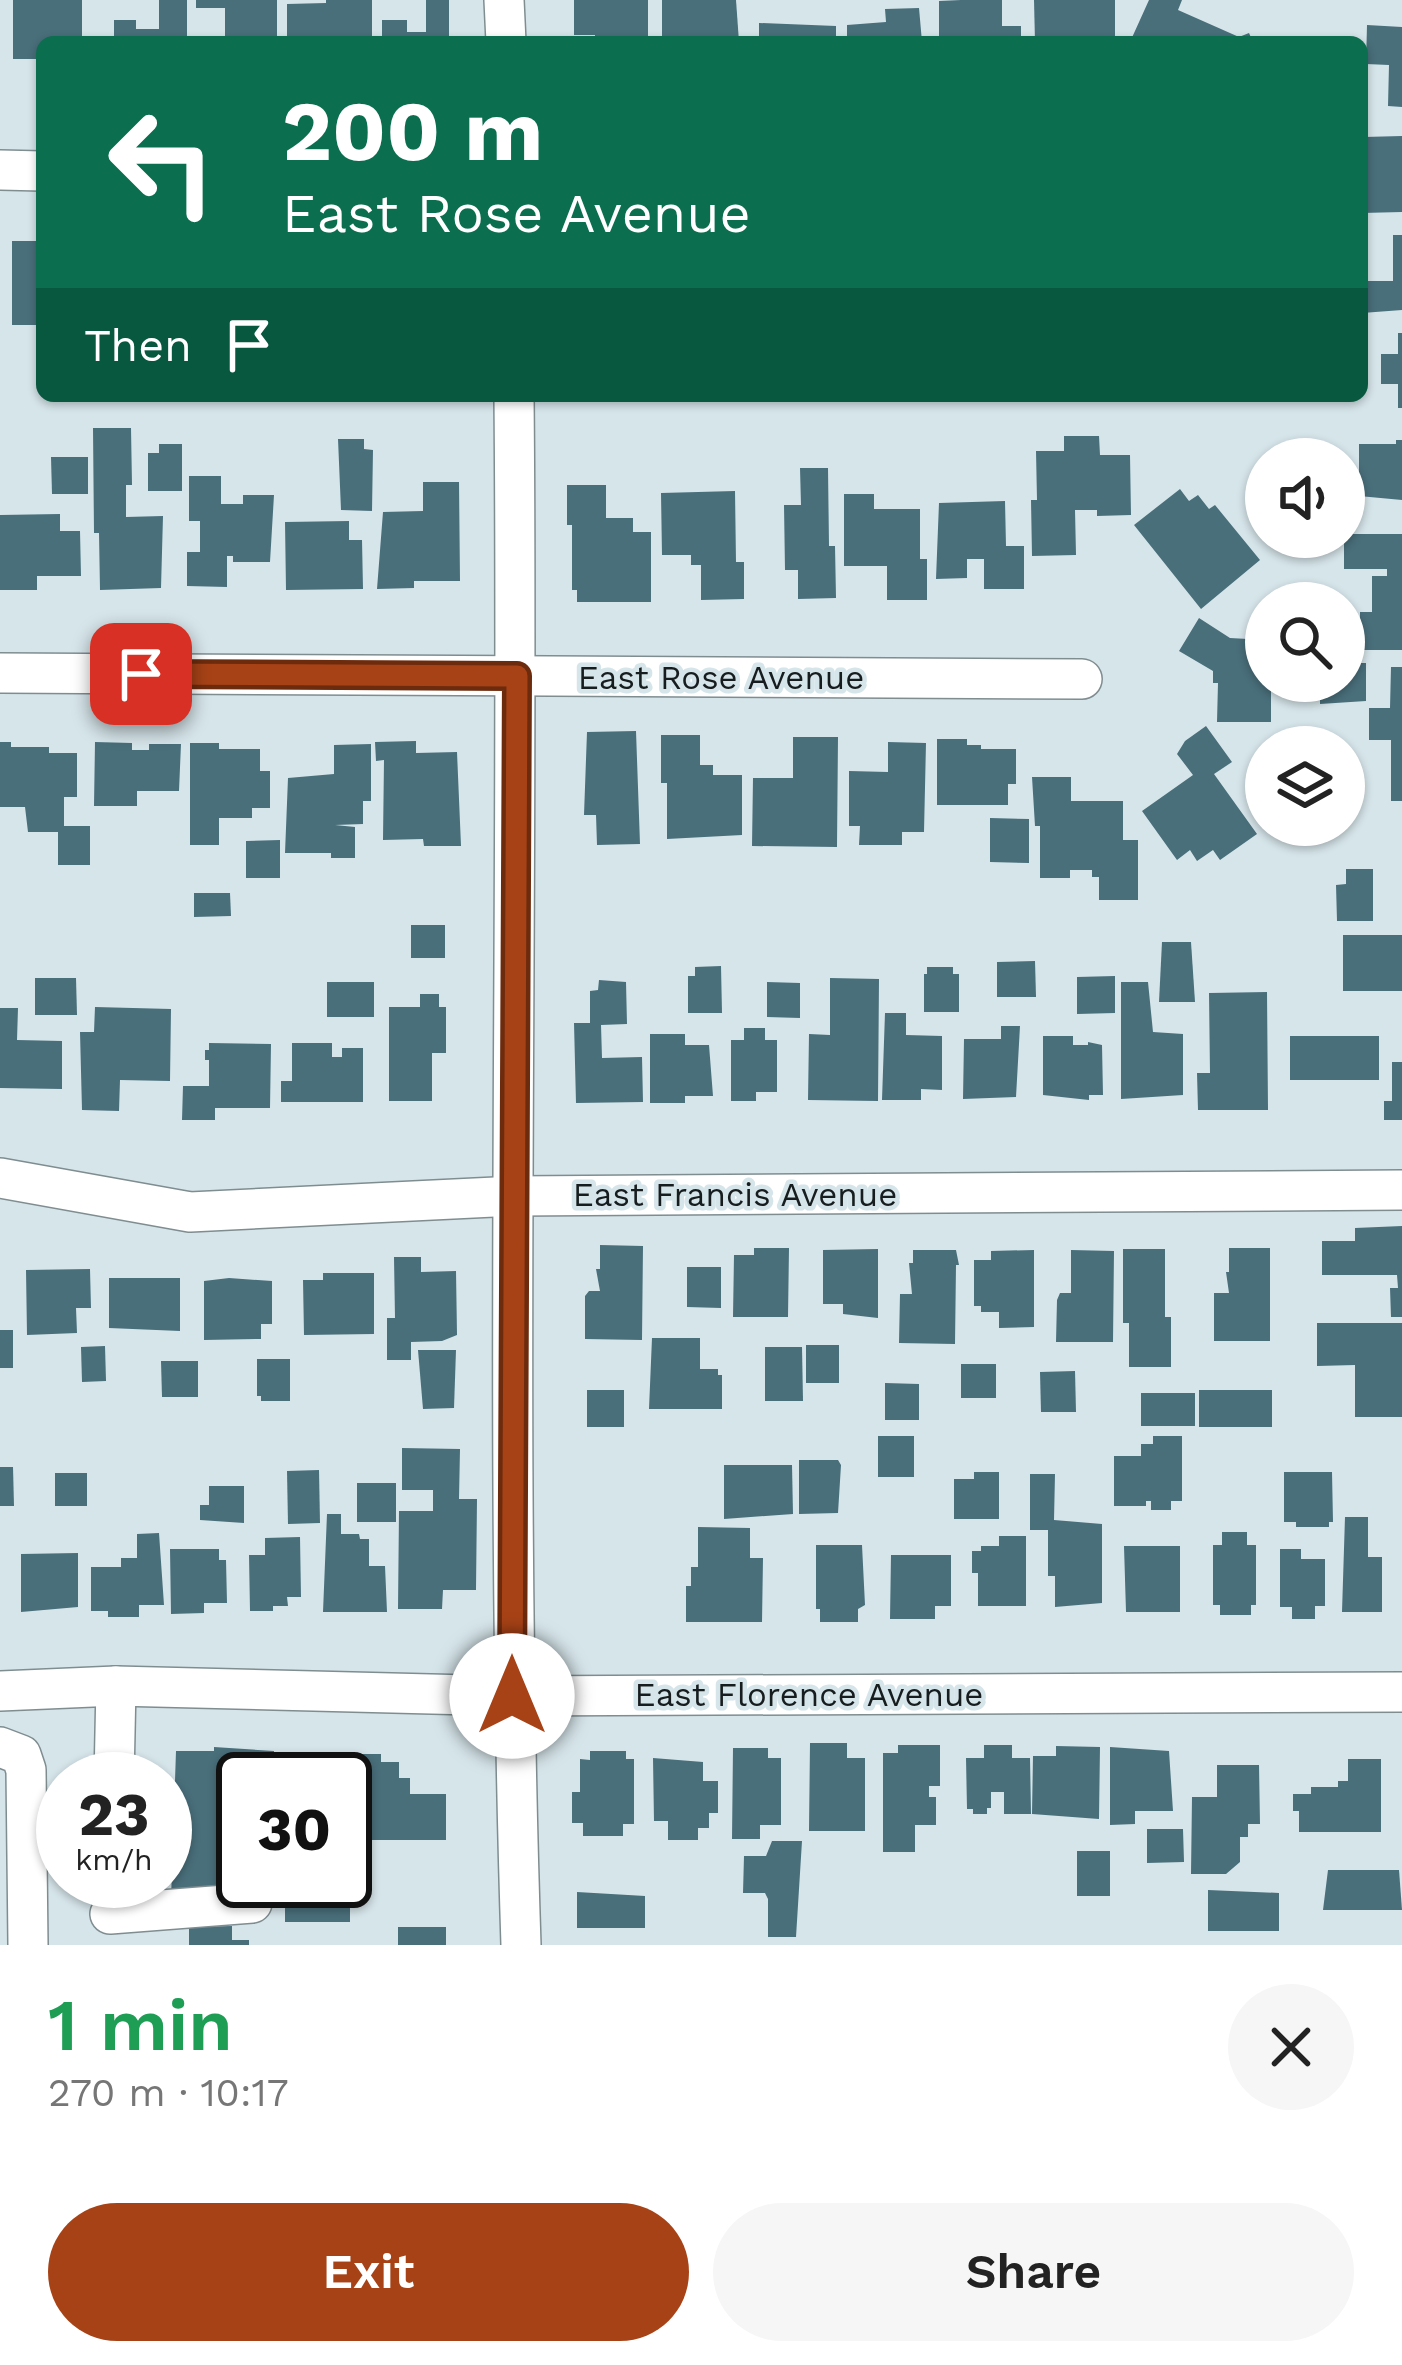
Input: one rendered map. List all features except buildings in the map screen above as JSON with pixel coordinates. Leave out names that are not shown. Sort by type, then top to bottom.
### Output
[{"type":"street","points":[[504,0],[506,36]]},
{"type":"street","points":[[0,170],[36,171]]},
{"type":"street","points":[[514,402],[512,1696],[521,1945]]},
{"type":"street","name":"East Rose Avenue","points":[[0,674],[1082,679]]},
{"type":"street","name":"East Francis Avenue","points":[[0,1178],[190,1212],[515,1196],[1402,1190]]},
{"type":"street","points":[[115,1752],[116,1686]]},
{"type":"street","name":"East Florence Avenue","points":[[0,1691],[116,1686],[512,1696],[1402,1692]]},
{"type":"street","points":[[0,1747],[20,1755],[26,1770],[28,1945]]},
{"type":"street","points":[[110,1913],[216,1906]]},
{"type":"route","points":[[141,674],[517,676],[512,1696]]}]
